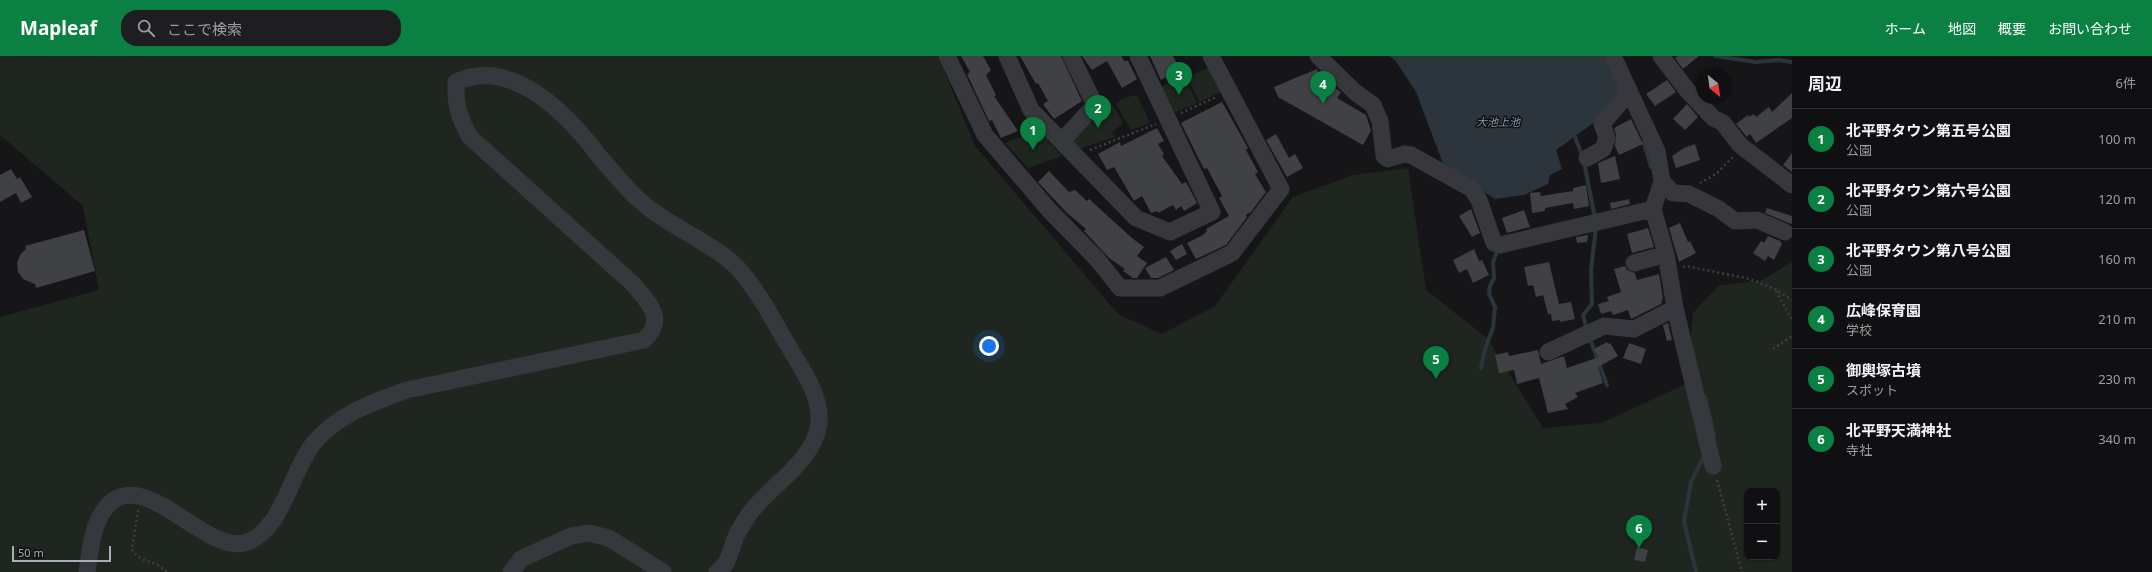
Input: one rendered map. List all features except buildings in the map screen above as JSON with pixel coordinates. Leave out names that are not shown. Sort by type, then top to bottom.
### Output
[{"type":"street","points":[[947,56],[985,136],[1050,211],[1097,259],[1120,288],[1160,288],[1232,253],[1281,189],[1211,56]]},
{"type":"street","points":[[1007,56],[1031,110],[1136,218],[1170,232],[1212,212],[1138,56]]},
{"type":"street","points":[[1062,141],[1094,105],[1071,56]]},
{"type":"street","points":[[1318,56],[1373,105],[1380,121],[1384,156],[1388,159],[1404,154],[1411,155],[1472,189],[1479,200],[1494,243],[1500,246],[1653,209]]},
{"type":"street","points":[[1613,56],[1657,151],[1662,181],[1653,209],[1666,254],[1675,308],[1713,466]]},
{"type":"street","points":[[1662,56],[1687,90],[1713,118],[1723,123],[1740,145],[1792,185]]},
{"type":"street","points":[[87,572],[98,519],[110,503],[125,496],[140,496],[159,503],[210,535],[228,543],[243,543],[261,536],[272,523],[299,466],[314,444],[330,428],[372,402],[407,390],[644,340],[652,332],[656,318],[652,307],[633,284],[470,137],[459,119],[455,101],[456,82],[468,71],[485,66],[504,66],[523,74],[546,90],[572,117],[600,157],[634,195],[660,215],[721,254],[742,272],[760,297],[813,389],[819,410],[819,425],[811,445],[797,464],[754,507],[737,534],[728,560],[716,572]]},
{"type":"street","points":[[1587,158],[1604,149],[1607,138],[1602,124],[1630,92]]},
{"type":"street","points":[[1662,181],[1673,193],[1689,194],[1719,209],[1735,221],[1757,220],[1785,232]]},
{"type":"street","points":[[1634,263],[1666,254]]},
{"type":"street","points":[[1548,352],[1604,326],[1634,329],[1675,308]]},
{"type":"street","points":[[511,572],[521,559],[571,536],[589,533],[609,538],[663,572]]},
{"type":"path","points":[[1190,109],[1229,91]]},
{"type":"path","points":[[1076,156],[1168,119]]},
{"type":"path","points":[[1696,185],[1716,174],[1744,147]]},
{"type":"path","points":[[1670,273],[1686,266],[1721,274],[1738,276],[1775,289],[1792,300]]},
{"type":"path","points":[[1775,289],[1792,320]]},
{"type":"path","points":[[1773,349],[1792,336]]},
{"type":"path","points":[[1713,466],[1742,572]]},
{"type":"path","points":[[140,496],[132,550],[139,559],[160,565],[167,572]]},
{"type":"shaded area","points":[[0,56],[938,56],[975,146],[1119,315],[1162,334],[1215,306],[1293,197],[1353,175],[1408,168],[1426,290],[1487,338],[1543,428],[1601,423],[1686,384],[1693,313],[1718,286],[1762,280],[1792,262],[1792,572],[0,572],[0,317],[99,290],[83,206],[0,135]]},
{"type":"shaded area","points":[[1210,67],[1223,91],[1199,102],[1187,77]]},
{"type":"shaded area","points":[[1185,78],[1197,103],[1174,113],[1161,87],[1172,80]]},
{"type":"shaded area","points":[[1137,95],[1150,123],[1131,130],[1116,104],[1123,98]]},
{"type":"shaded area","points":[[1111,102],[1123,123],[1112,133],[1115,137],[1079,149],[1072,142],[1072,133]]},
{"type":"shaded area","points":[[1038,130],[1062,156],[1028,168],[1005,143]]},
{"type":"water","name":"大池上池","points":[[1389,56],[1606,56],[1625,91],[1596,121],[1556,150],[1562,169],[1550,175],[1548,184],[1524,195],[1495,199],[1444,166],[1416,92],[1395,60]]},
{"type":"waterway","points":[[1715,56],[1756,62],[1779,60],[1792,62]]},
{"type":"waterway","points":[[1575,137],[1582,155]]},
{"type":"waterway","points":[[1644,143],[1651,167]]},
{"type":"waterway","points":[[1584,162],[1595,218]]},
{"type":"waterway","points":[[1587,330],[1583,315],[1592,304],[1591,270],[1596,227]]},
{"type":"waterway","points":[[1481,368],[1485,349],[1493,328],[1495,307],[1489,294],[1490,286],[1494,278],[1493,262],[1498,249]]},
{"type":"waterway","points":[[1589,336],[1607,385]]},
{"type":"waterway","points":[[1705,397],[1714,435]]},
{"type":"waterway","points":[[1696,572],[1684,521],[1691,482],[1705,454]]},
{"type":"place","name":"北平野タウン第八号公園","points":[[1179,95]]},
{"type":"place","name":"広峰保育園","points":[[1323,104]]},
{"type":"place","name":"北平野タウン第六号公園","points":[[1098,128]]},
{"type":"place","name":"北平野タウン第五号公園","points":[[1033,150]]},
{"type":"place","name":"御輿塚古墳","points":[[1436,379]]},
{"type":"place","name":"北平野天満神社","points":[[1639,548]]}]
